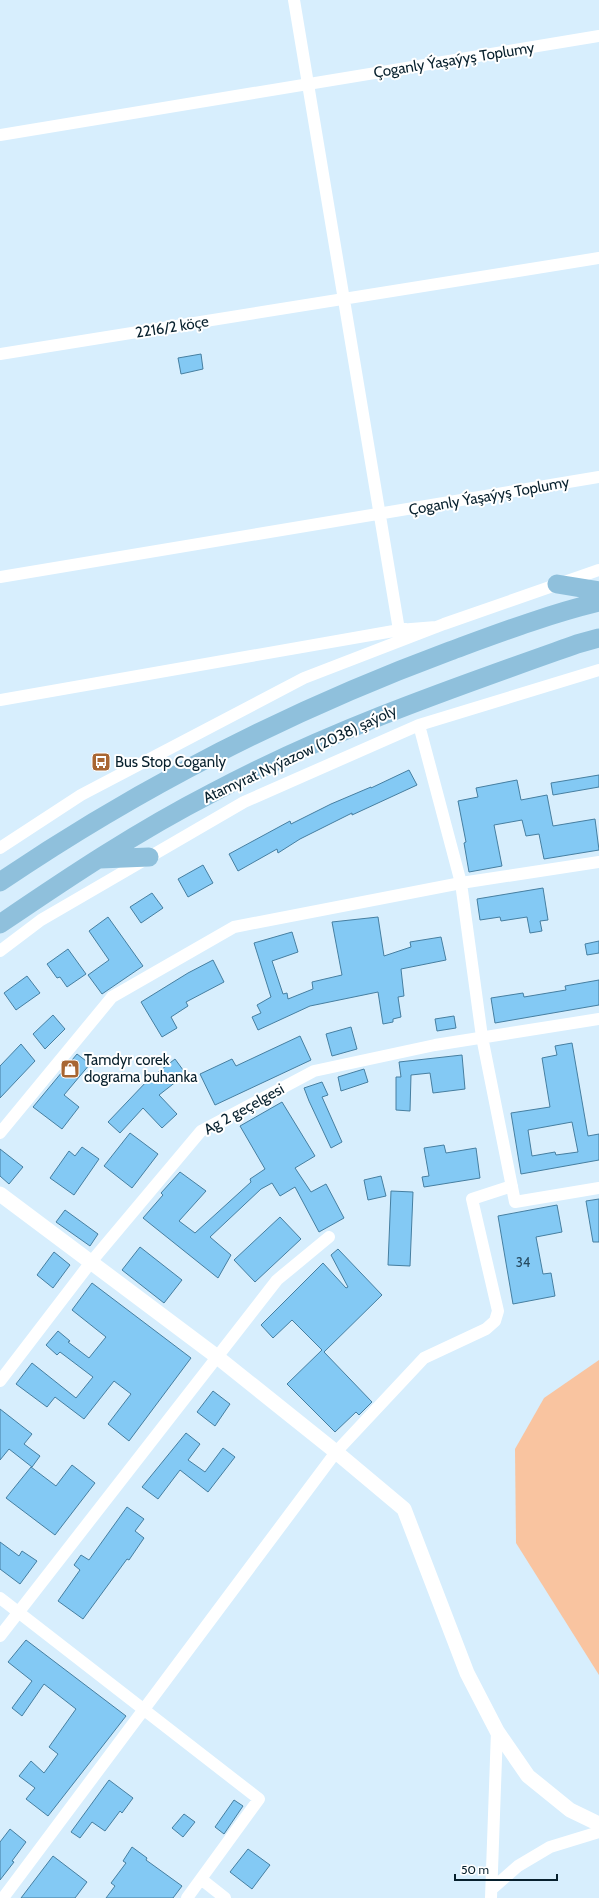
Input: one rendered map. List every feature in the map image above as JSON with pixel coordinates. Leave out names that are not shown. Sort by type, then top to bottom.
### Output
[{"type":"main road","points":[[557,584],[599,591]]},
{"type":"main road","points":[[0,882],[56,844],[118,808],[203,760],[275,724],[406,668],[491,636],[599,602]]},
{"type":"main road","name":"Atamyrat Nyýazow (2038) şaýoly","points":[[0,924],[97,859],[211,793],[325,740],[406,705],[577,644],[599,638]]},
{"type":"main road","points":[[97,859],[149,857]]},
{"type":"street","points":[[294,0],[398,630]]},
{"type":"street","name":"Çoganly Ýaşaýyş Toplumy","points":[[0,135],[599,36]]},
{"type":"street","points":[[344,299],[599,258]]},
{"type":"street","name":"2216/2 köçe","points":[[0,354],[344,299]]},
{"type":"street","name":"Çoganly Ýaşaýyş Toplumy","points":[[0,577],[599,477]]},
{"type":"street","points":[[0,848],[81,795],[304,678],[440,625],[599,570]]},
{"type":"street","points":[[0,700],[398,630],[440,625]]},
{"type":"street","points":[[0,951],[41,920],[244,802],[419,725],[599,670]]},
{"type":"street","points":[[419,725],[461,883],[482,1038],[515,1202],[599,1188]]},
{"type":"street","points":[[0,1133],[112,997],[234,926],[461,883],[599,862]]},
{"type":"street","name":"Ag 2 geçelgesi","points":[[0,1381],[91,1262],[201,1131],[314,1071],[435,1045],[599,1019]]},
{"type":"street","points":[[3,1898],[336,1452],[424,1358],[486,1329],[495,1321],[498,1311],[472,1199],[512,1186]]},
{"type":"street","points":[[0,1194],[216,1356],[336,1452],[404,1509],[467,1673],[497,1731],[528,1776],[570,1810],[599,1824]]},
{"type":"street","points":[[0,1636],[216,1356],[277,1280],[329,1237]]},
{"type":"street","points":[[0,1598],[259,1799],[187,1898]]},
{"type":"street","points":[[492,1893],[497,1731]]},
{"type":"street","points":[[492,1893],[518,1866],[550,1847],[599,1832]]},
{"type":"street","points":[[201,1879],[225,1898]]},
{"type":"shaded area","points":[[599,1360],[599,1675],[516,1543],[515,1449],[544,1398]]},
{"type":"building","points":[[201,354],[203,369],[181,374],[178,358]]},
{"type":"building","points":[[409,770],[417,785],[352,815],[352,813],[300,839],[278,853],[277,849],[238,871],[229,854],[290,821],[291,824],[331,804],[371,788]]},
{"type":"building","points":[[599,775],[599,787],[553,795],[551,783]]},
{"type":"building","points":[[517,780],[521,800],[547,795],[553,826],[595,819],[599,850],[544,859],[539,834],[526,836],[522,820],[494,825],[502,866],[469,872],[464,843],[466,842],[458,801],[478,797],[476,788]]},
{"type":"building","points":[[203,865],[213,883],[188,897],[178,879]]},
{"type":"building","points":[[543,888],[548,920],[540,921],[542,931],[530,933],[527,917],[501,921],[500,917],[480,920],[477,899]]},
{"type":"building","points":[[152,893],[163,908],[141,923],[130,907]]},
{"type":"building","points":[[108,917],[143,966],[102,994],[88,975],[109,960],[89,931]]},
{"type":"building","points":[[378,917],[384,956],[411,947],[410,942],[441,937],[446,960],[401,969],[404,996],[398,997],[401,1017],[393,1019],[393,1022],[383,1024],[378,992],[310,1006],[258,1030],[252,1017],[261,1013],[257,1005],[271,997],[254,943],[292,932],[298,952],[272,961],[283,994],[287,993],[288,999],[313,989],[312,982],[342,975],[332,922]]},
{"type":"building","points":[[599,941],[599,953],[587,955],[585,944]]},
{"type":"building","points":[[68,949],[86,974],[67,987],[60,977],[57,978],[47,964]]},
{"type":"building","points":[[213,960],[224,982],[186,1002],[188,1006],[171,1017],[177,1028],[162,1037],[141,1002],[188,973]]},
{"type":"building","points":[[27,976],[40,993],[16,1010],[4,993]]},
{"type":"building","points":[[599,980],[599,1005],[495,1023],[491,998],[523,993],[524,997],[566,990],[565,986]]},
{"type":"building","points":[[53,1015],[65,1029],[45,1049],[33,1034]]},
{"type":"building","points":[[454,1016],[456,1028],[437,1031],[435,1019]]},
{"type":"building","points":[[351,1027],[357,1049],[332,1056],[326,1034]]},
{"type":"building","points":[[300,1036],[311,1060],[215,1105],[200,1074],[232,1059],[236,1066]]},
{"type":"building","points":[[572,1043],[588,1136],[599,1134],[599,1160],[521,1174],[511,1113],[550,1107],[542,1058],[557,1055],[555,1046]],"holes":[[[572,1122],[578,1152],[556,1155],[555,1152],[532,1156],[528,1130]]]},
{"type":"building","points":[[21,1044],[35,1061],[0,1098],[0,1066]]},
{"type":"building","points":[[77,1054],[90,1064],[64,1095],[79,1107],[62,1129],[33,1107]]},
{"type":"building","points":[[462,1055],[465,1089],[433,1093],[430,1073],[411,1075],[410,1111],[396,1110],[396,1077],[401,1077],[399,1062]]},
{"type":"building","points":[[175,1059],[186,1074],[159,1095],[177,1114],[162,1128],[143,1108],[120,1133],[108,1122],[148,1080]]},
{"type":"building","points":[[364,1069],[368,1082],[341,1091],[338,1077]]},
{"type":"building","points":[[322,1082],[328,1095],[322,1097],[342,1142],[331,1148],[304,1088]]},
{"type":"building","points":[[282,1102],[315,1156],[295,1168],[311,1192],[326,1184],[344,1218],[319,1232],[295,1187],[280,1196],[272,1183],[261,1189],[210,1237],[231,1255],[218,1278],[143,1218],[163,1195],[161,1193],[180,1172],[206,1191],[179,1221],[195,1233],[251,1182],[250,1179],[265,1169],[240,1126]]},
{"type":"building","points":[[130,1133],[158,1154],[132,1188],[104,1166]]},
{"type":"building","points":[[444,1145],[446,1153],[476,1148],[480,1178],[424,1187],[422,1177],[429,1176],[424,1148]]},
{"type":"building","points":[[82,1147],[99,1159],[74,1195],[50,1178],[69,1151],[75,1156]]},
{"type":"building","points":[[0,1149],[23,1167],[9,1184],[0,1176]]},
{"type":"building","points":[[381,1176],[386,1196],[368,1200],[364,1180]]},
{"type":"building","points":[[391,1191],[413,1192],[410,1266],[388,1265]]},
{"type":"building","points":[[599,1199],[599,1242],[593,1242],[586,1201]]},
{"type":"building","points":[[557,1205],[562,1232],[536,1237],[543,1274],[551,1273],[555,1296],[513,1304],[498,1216]]},
{"type":"building","points":[[65,1210],[98,1234],[90,1246],[56,1222]]},
{"type":"building","points":[[280,1217],[301,1239],[255,1282],[234,1260]]},
{"type":"building","points":[[140,1247],[182,1280],[164,1303],[122,1270]]},
{"type":"building","points":[[338,1249],[382,1295],[324,1352],[372,1402],[359,1415],[356,1412],[335,1432],[287,1384],[322,1350],[292,1320],[273,1338],[261,1325],[323,1263],[346,1288],[348,1287],[331,1255]]},
{"type":"building","points":[[54,1252],[70,1265],[53,1288],[37,1275]]},
{"type":"building","points":[[92,1283],[191,1358],[129,1441],[108,1424],[131,1394],[114,1381],[84,1419],[55,1397],[47,1407],[16,1384],[32,1363],[76,1398],[93,1377],[60,1352],[57,1355],[46,1345],[58,1331],[70,1341],[68,1342],[89,1358],[106,1337],[72,1310]]},
{"type":"building","points":[[213,1391],[230,1404],[215,1426],[197,1412]]},
{"type":"building","points":[[0,1409],[32,1434],[24,1444],[40,1456],[32,1467],[9,1449],[0,1460]]},
{"type":"building","points":[[186,1433],[200,1444],[188,1460],[205,1472],[223,1448],[235,1457],[208,1492],[180,1470],[158,1499],[142,1487]]},
{"type":"building","points":[[72,1465],[95,1483],[55,1535],[6,1498],[31,1467],[56,1486]]},
{"type":"building","points":[[127,1507],[144,1519],[135,1531],[144,1538],[129,1560],[127,1559],[83,1619],[58,1601],[80,1570],[74,1565],[81,1555],[89,1560]]},
{"type":"building","points":[[0,1542],[19,1556],[22,1551],[37,1561],[20,1584],[0,1569]]},
{"type":"building","points":[[26,1640],[126,1716],[48,1816],[26,1799],[35,1788],[19,1776],[31,1761],[44,1773],[58,1754],[49,1747],[76,1709],[44,1684],[22,1716],[12,1708],[32,1681],[8,1662]]},
{"type":"building","points":[[109,1780],[133,1798],[122,1813],[120,1811],[105,1831],[92,1822],[80,1838],[71,1832]]},
{"type":"building","points":[[234,1800],[243,1806],[224,1834],[215,1827]]},
{"type":"building","points":[[184,1814],[195,1822],[183,1837],[172,1828]]},
{"type":"building","points":[[10,1829],[26,1842],[12,1861],[14,1862],[0,1880],[0,1842]]},
{"type":"building","points":[[132,1847],[147,1858],[146,1860],[182,1886],[173,1898],[106,1898],[115,1886],[111,1883],[126,1863],[123,1861]]},
{"type":"building","points":[[248,1849],[270,1865],[252,1889],[230,1872]]},
{"type":"building","points":[[53,1856],[87,1882],[75,1898],[21,1898]]},
{"type":"place","name":"Bus Stop Coganly","points":[[101,762]]},
{"type":"place","name":"Tamdyr corek dograma buhanka","points":[[70,1069]]}]
